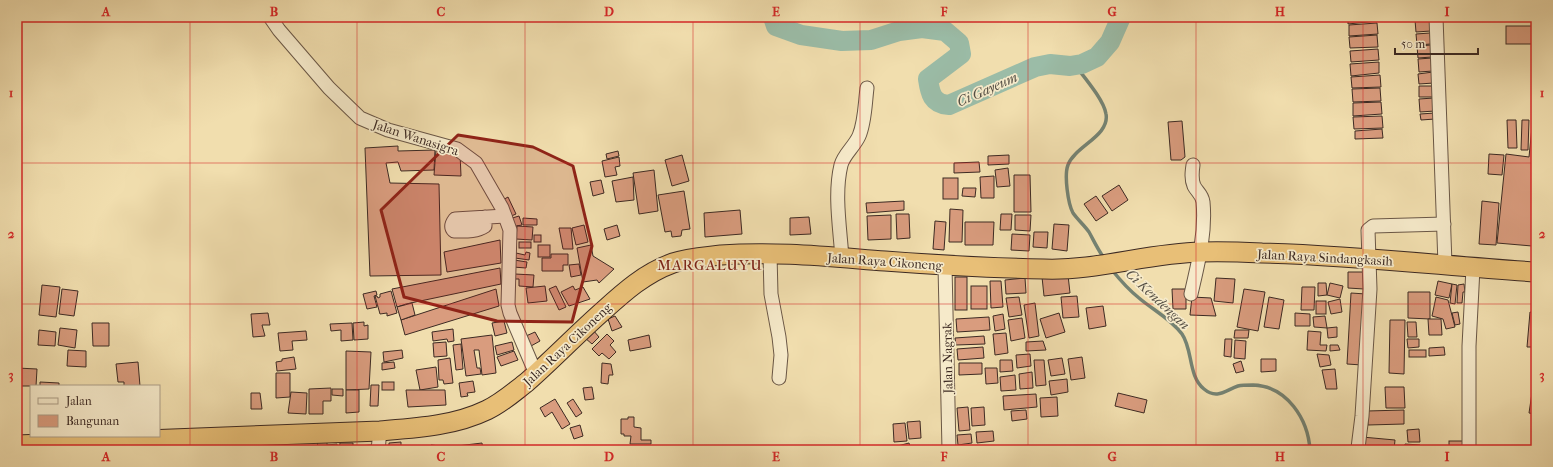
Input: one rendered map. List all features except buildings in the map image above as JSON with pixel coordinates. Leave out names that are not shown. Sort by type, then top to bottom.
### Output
[{"type":"highway","name":"Jalan Raya Sindangkasih","points":[[1114,264],[1165,254],[1202,252],[1310,254],[1536,272]]},
{"type":"highway","name":"Jalan Raya Cikoneng","points":[[17,446],[380,431],[438,425],[473,416],[504,400],[536,374],[625,291],[647,275],[674,263],[703,257],[739,254],[770,254],[945,266],[1049,270],[1114,264]]},
{"type":"street","name":"Jalan Wanasigra","points":[[270,17],[288,41],[329,88],[360,118],[388,130],[444,144],[457,149],[476,163],[505,216],[510,230],[508,297],[510,313],[536,374]]},
{"type":"street","points":[[1436,17],[1445,264]]},
{"type":"street","points":[[842,258],[838,181],[842,164],[847,153],[858,138],[863,126],[867,88]]},
{"type":"street","points":[[1191,294],[1202,252],[1203,203],[1202,195],[1195,187],[1193,182],[1193,164]]},
{"type":"street","points":[[485,217],[505,216]]},
{"type":"street","points":[[1358,448],[1370,289],[1368,230],[1370,227],[1444,224]]},
{"type":"street","points":[[770,254],[771,294],[781,355],[779,378]]},
{"type":"street","name":"Jalan Nagrak","points":[[945,266],[948,450]]},
{"type":"street","points":[[1469,450],[1469,346],[1473,268]]},
{"type":"street","points":[[378,450],[380,431]]},
{"type":"highlighted area","points":[[458,135],[533,147],[573,166],[592,246],[572,322],[497,321],[404,297],[381,210]]},
{"type":"waterway","name":"Ci Gayeum","points":[[773,17],[776,26],[801,35],[842,41],[871,40],[899,31],[922,28],[945,31],[959,43],[961,54],[928,79],[931,93],[935,100],[949,105],[1035,67],[1050,64],[1070,66],[1082,64],[1097,57],[1110,42],[1121,17]]},
{"type":"waterway","name":"Ci Kendengan","points":[[1075,65],[1102,102],[1106,114],[1106,122],[1098,135],[1077,152],[1068,165],[1066,175],[1068,196],[1073,213],[1089,232],[1104,258]]},
{"type":"waterway","name":"Ci Kendengan","points":[[1112,270],[1132,292],[1167,319],[1182,334],[1188,348],[1195,377],[1204,389],[1213,394],[1217,394],[1238,386],[1253,385],[1276,391],[1294,406],[1300,416],[1305,427],[1310,450]]},
{"type":"district","name":"MARGALUYU","points":[[710,265]]}]
